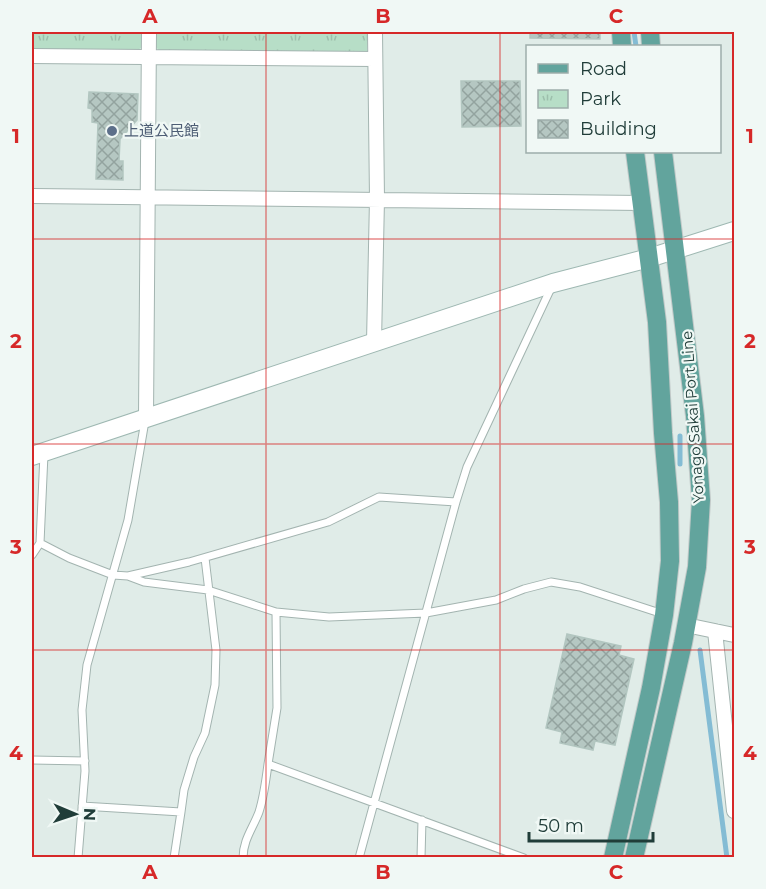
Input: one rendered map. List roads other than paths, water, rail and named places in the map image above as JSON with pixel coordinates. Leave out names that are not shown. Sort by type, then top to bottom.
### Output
[{"type":"main road","name":"Yonago Sakai Port Line","points":[[612,858],[651,688],[664,615],[670,561],[669,502],[657,322],[635,153]]},
{"type":"main road","name":"Yonago Sakai Port Line","points":[[634,858],[697,567],[701,500],[695,416],[663,153]]},
{"type":"street","points":[[146,417],[149,32]]},
{"type":"street","points":[[374,342],[377,199],[375,32]]},
{"type":"street","points":[[32,56],[375,59]]},
{"type":"street","points":[[32,196],[642,203]]},
{"type":"street","points":[[38,454],[553,283],[649,258],[735,231]]},
{"type":"street","points":[[686,625],[735,635]]},
{"type":"street","points":[[715,630],[735,811]]},
{"type":"lane","points":[[359,858],[467,467],[553,283]]},
{"type":"lane","points":[[78,858],[85,761],[82,710],[87,664],[128,520],[146,417]]},
{"type":"lane","points":[[32,555],[40,543],[38,454]]},
{"type":"lane","points":[[128,576],[205,558],[328,522],[379,497],[456,502]]},
{"type":"lane","points":[[40,543],[69,558],[113,575],[128,576],[144,582],[208,590],[276,612],[329,617],[426,613],[496,600],[551,582],[580,587],[664,615]]},
{"type":"lane","points":[[174,858],[184,790],[194,757],[205,733],[215,686],[216,650],[205,558]]},
{"type":"lane","points":[[243,858],[248,834],[258,814],[263,796],[277,708],[276,612]]},
{"type":"lane","points":[[32,760],[85,761]]},
{"type":"lane","points":[[268,764],[375,801],[524,858]]},
{"type":"lane","points":[[82,806],[181,812]]},
{"type":"lane","points":[[421,858],[422,820]]},
{"type":"waterway","points":[[634,32],[636,45]]},
{"type":"waterway","points":[[680,436],[680,464]]},
{"type":"waterway","points":[[700,650],[727,858]]},
{"type":"place","name":"上道公民館","points":[[112,131]]}]
